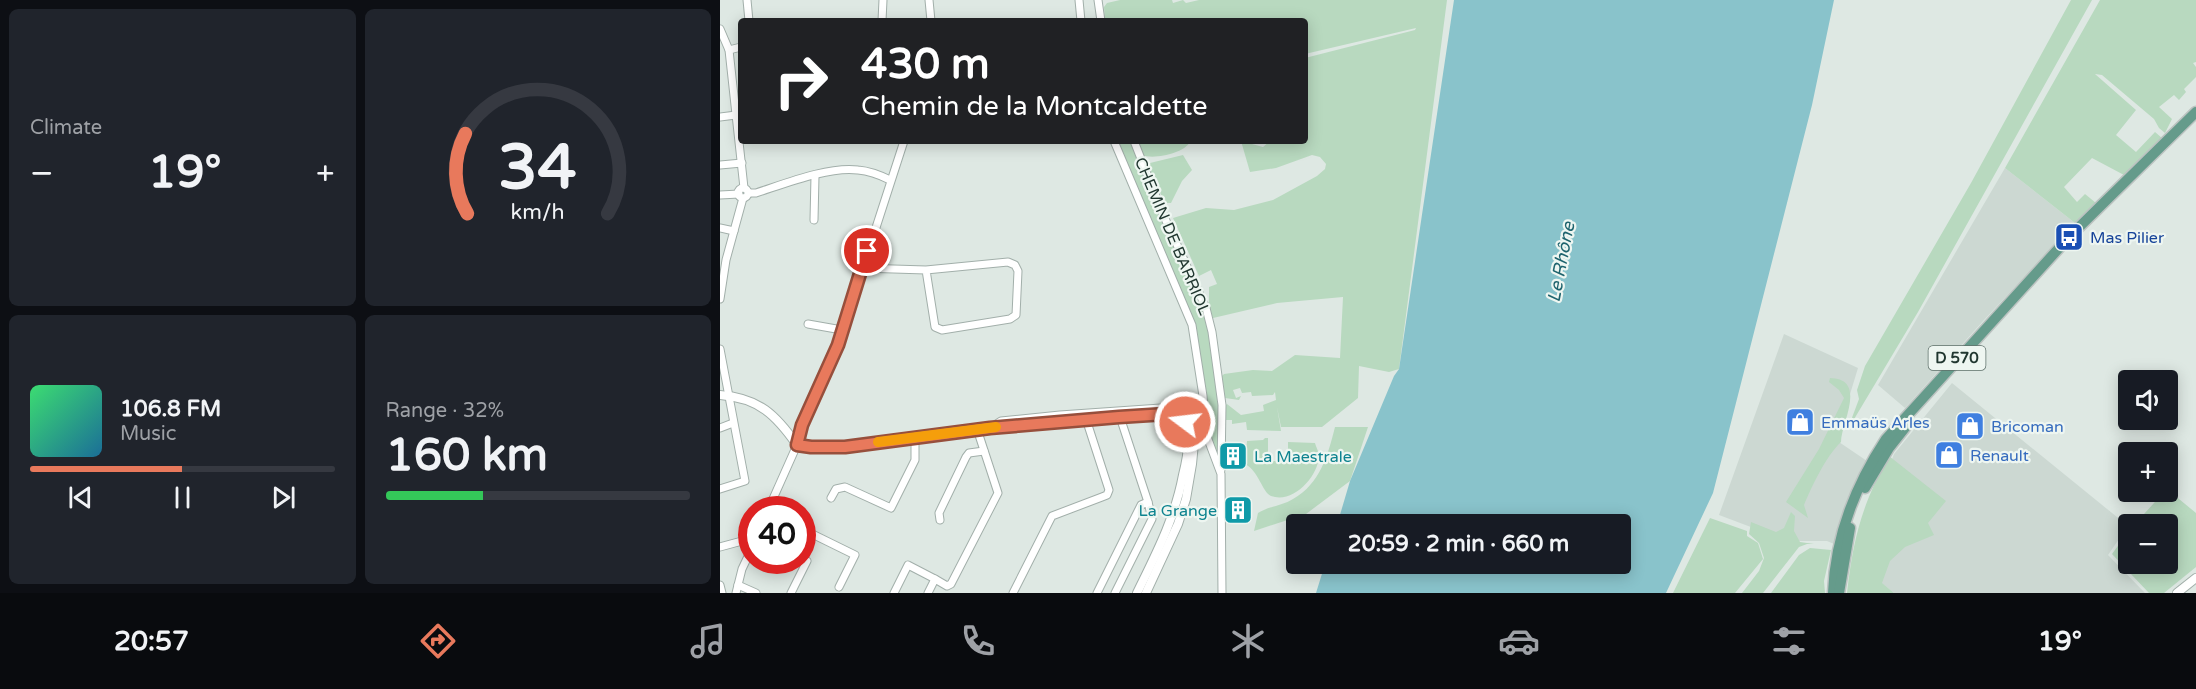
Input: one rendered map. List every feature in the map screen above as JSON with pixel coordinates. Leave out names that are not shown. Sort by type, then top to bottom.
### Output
[{"type":"main road","name":"D 570","points":[[1833,593],[1839,544],[1849,510],[1868,466],[1886,439],[2069,237],[2196,112]]},
{"type":"main road","name":"D 570","points":[[1839,593],[1852,518],[1867,484],[1889,448],[1979,344],[2128,187],[2147,162]]},
{"type":"street","points":[[747,0],[749,18]]},
{"type":"street","points":[[882,18],[883,0]]},
{"type":"street","points":[[928,0],[931,18]]},
{"type":"street","points":[[1079,0],[1081,18]]},
{"type":"street","points":[[1098,0],[1101,18]]},
{"type":"street","points":[[720,31],[729,50],[737,93],[738,131]]},
{"type":"street","points":[[729,50],[738,48]]},
{"type":"street","points":[[720,117],[736,115]]},
{"type":"street","points":[[720,299],[726,260],[743,193],[740,144]]},
{"type":"street","points":[[774,496],[797,445],[801,428],[828,370],[903,144]]},
{"type":"street","points":[[1115,144],[1192,325],[1209,444],[1221,474]]},
{"type":"street","name":"CHEMIN DE BARRIOL","points":[[1135,144],[1162,212],[1206,308],[1212,332],[1222,405],[1220,453],[1222,593]]},
{"type":"street","points":[[720,165],[742,163]]},
{"type":"street","points":[[720,195],[756,193],[827,172],[857,169],[875,173],[890,180]]},
{"type":"street","points":[[814,220],[815,176]]},
{"type":"street","points":[[720,228],[734,231]]},
{"type":"street","points":[[861,268],[926,270],[1008,262],[1016,265],[1018,271],[1016,315],[1010,319],[942,330],[935,327],[926,270]]},
{"type":"street","points":[[808,324],[842,330]]},
{"type":"street","points":[[720,349],[724,395],[733,423],[744,482],[720,489]]},
{"type":"street","points":[[724,395],[755,402],[788,432],[797,445],[811,447],[845,447],[978,429],[1174,413],[1204,408]]},
{"type":"street","points":[[1137,593],[1162,543],[1179,498],[1188,443],[1185,430],[1174,413]]},
{"type":"street","points":[[990,428],[1001,422],[1060,415],[1174,413],[1188,425],[1194,443],[1186,499],[1170,544],[1146,593]]},
{"type":"street","points":[[1115,593],[1152,519],[1119,417]]},
{"type":"street","points":[[1013,593],[1052,516],[1107,495],[1109,490],[1086,419]]},
{"type":"street","points":[[720,428],[733,423]]},
{"type":"street","points":[[788,432],[801,428]]},
{"type":"street","points":[[894,593],[908,565],[947,586],[951,584],[998,493],[978,429]]},
{"type":"street","points":[[831,498],[836,489],[845,487],[891,508],[915,460],[915,436]]},
{"type":"street","points":[[940,520],[939,513],[966,457],[969,453],[984,451]]},
{"type":"street","points":[[1097,593],[1141,505],[1148,502]]},
{"type":"street","points":[[816,536],[855,555],[839,587]]},
{"type":"street","points":[[720,548],[738,542]]},
{"type":"street","points":[[736,593],[741,574]]},
{"type":"street","points":[[791,593],[800,574]]},
{"type":"street","points":[[928,593],[935,579]]},
{"type":"street","points":[[2177,593],[2196,579]]},
{"type":"street","points":[[720,585],[722,593]]},
{"type":"street","points":[[738,585],[756,593]]},
{"type":"shaded area","points":[[2005,168],[2075,223],[1905,408],[1878,385]]},
{"type":"shaded area","points":[[1784,334],[1858,368],[1836,440],[1867,461],[1834,544],[1827,541],[1788,541],[1719,515]]},
{"type":"shaded area","points":[[1952,383],[2118,518],[2118,540],[2108,555],[2118,565],[2118,574],[2126,574],[2145,593],[1894,593],[1854,561],[1894,454]]},
{"type":"green space","points":[[1120,0],[1172,0],[1173,3],[1183,0],[1186,3],[1199,0],[1447,0],[1399,369],[1389,372],[1359,366],[1358,398],[1322,427],[1281,427],[1277,407],[1281,431],[1247,430],[1246,422],[1232,424],[1232,420],[1226,420],[1225,406],[1227,404],[1241,415],[1264,411],[1263,405],[1276,400],[1275,392],[1273,395],[1252,396],[1251,392],[1242,393],[1240,388],[1233,390],[1236,398],[1241,396],[1239,400],[1225,398],[1222,376],[1253,370],[1272,371],[1295,355],[1340,358],[1343,297],[1277,303],[1213,318],[1209,307],[1209,287],[1217,284],[1211,270],[1199,276],[1173,218],[1206,208],[1234,210],[1273,200],[1317,176],[1325,169],[1326,164],[1320,157],[1312,155],[1276,168],[1250,172],[1242,144],[1263,147],[1266,144],[1308,144],[1308,57],[1416,28],[1308,53],[1308,18],[1105,18],[1104,7],[1107,3]]},
{"type":"green space","points":[[2071,0],[2092,0],[1918,312],[1847,431],[1859,399],[1857,390],[1865,366],[1971,183]]},
{"type":"green space","points":[[2100,0],[2196,0],[2196,62],[2193,63],[2196,67],[2196,77],[2184,89],[2186,92],[2179,100],[2174,95],[2159,107],[2172,119],[2165,133],[2154,119],[2102,75],[2095,74],[2136,110],[2116,135],[2136,152],[2155,132],[2162,138],[2124,175],[2092,158],[2064,187],[2077,202],[2085,194],[2096,203],[2075,223],[2005,168]]},
{"type":"green space","points":[[1119,144],[1133,144],[1203,307],[1208,324],[1216,378],[1219,450],[1216,451],[1211,444],[1206,389],[1195,324]]},
{"type":"green space","points":[[1137,144],[1188,144],[1168,155],[1154,157],[1142,155]]},
{"type":"green space","points":[[1183,155],[1192,170],[1182,181],[1171,203],[1165,203],[1149,169],[1150,163]]},
{"type":"green space","points":[[1830,378],[1841,380],[1848,386],[1850,403],[1841,442],[1815,480],[1804,505],[1808,518],[1786,502],[1819,449],[1844,398],[1839,390],[1829,382]]},
{"type":"green space","points":[[1335,427],[1368,427],[1350,481],[1306,514],[1286,514],[1286,521],[1254,531],[1258,513],[1289,501],[1310,485],[1322,468]]},
{"type":"green space","points":[[1268,438],[1268,461],[1288,461],[1288,442],[1315,443],[1319,454],[1314,472],[1303,487],[1288,496],[1279,497],[1268,494],[1254,471],[1245,464],[1247,441]]},
{"type":"green space","points":[[1889,456],[1946,501],[1928,523],[1934,535],[1905,547],[1890,561],[1882,583],[1894,593],[1847,593],[1860,522],[1872,490]]},
{"type":"green space","points":[[2178,498],[2196,513],[2196,567],[2164,593],[2149,593],[2131,574],[2178,574],[2178,514],[2144,514],[2155,502],[2178,502]]},
{"type":"green space","points":[[1791,512],[1795,516],[1794,531],[1800,542],[1814,544],[1799,547],[1763,593],[1742,593],[1759,571],[1764,558],[1759,543],[1749,534],[1751,522],[1776,532],[1784,528]]},
{"type":"green space","points":[[1710,518],[1747,531],[1747,536],[1758,543],[1763,559],[1735,593],[1673,593]]},
{"type":"green space","points":[[2118,546],[2118,560],[2112,554]]},
{"type":"green space","points":[[1810,548],[1831,550],[1824,581],[1825,593],[1771,593],[1799,555]]},
{"type":"water","name":"Le Rhône","points":[[1454,0],[1834,0],[1812,105],[1713,493],[1666,593],[1316,593],[1322,574],[1631,574],[1631,514],[1340,514],[1350,481],[1399,369]]},
{"type":"slow traffic","points":[[878,442],[996,427]]},
{"type":"place","name":"Mas Pilier","points":[[2069,237]]},
{"type":"place","name":"Emmaüs Arles","points":[[1800,422]]},
{"type":"place","name":"Bricoman","points":[[1970,426]]},
{"type":"place","name":"Renault","points":[[1949,455]]},
{"type":"place","name":"La Maestrale","points":[[1233,456]]},
{"type":"place","name":"La Grange","points":[[1238,510]]},
{"type":"route","points":[[867,251],[838,345],[802,425],[797,445],[845,447],[915,436],[1042,422],[1166,414],[1185,422]]}]
